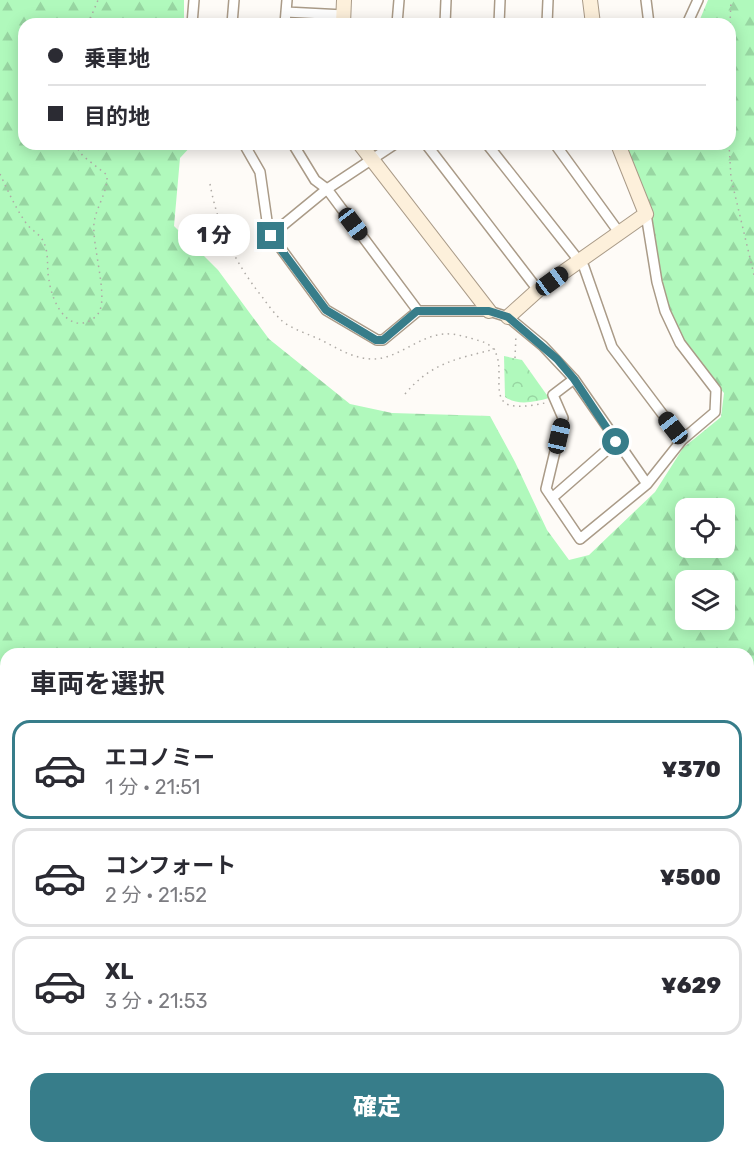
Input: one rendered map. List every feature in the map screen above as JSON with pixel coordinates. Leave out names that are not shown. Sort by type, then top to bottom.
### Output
[{"type":"street","points":[[192,18],[194,0]]},
{"type":"street","points":[[232,18],[234,0]]},
{"type":"street","points":[[286,18],[287,0]]},
{"type":"street","points":[[343,18],[344,0]]},
{"type":"street","points":[[398,18],[399,0]]},
{"type":"street","points":[[445,18],[446,0]]},
{"type":"street","points":[[500,0],[500,18]]},
{"type":"street","points":[[547,18],[548,0]]},
{"type":"street","points":[[590,0],[592,18]]},
{"type":"street","points":[[646,0],[648,18]]},
{"type":"street","points":[[690,18],[698,0]]},
{"type":"street","points":[[286,12],[335,18]]},
{"type":"street","points":[[247,150],[260,172],[271,236],[326,310],[376,340],[383,340],[417,311],[489,311],[508,317],[543,346],[574,379],[647,484]]},
{"type":"street","points":[[297,150],[315,180],[327,189],[417,311]]},
{"type":"street","points":[[364,150],[489,311]]},
{"type":"street","points":[[271,236],[327,189],[386,150]]},
{"type":"street","points":[[431,150],[538,290]]},
{"type":"street","points":[[492,150],[584,267],[612,347],[682,440]]},
{"type":"street","points":[[559,150],[618,231]]},
{"type":"street","points":[[574,379],[553,395],[563,418],[546,489],[580,539],[647,484],[682,440],[715,412],[716,390],[680,344],[665,311],[657,282],[646,214],[620,150]]},
{"type":"street","points":[[508,317],[538,290],[618,231],[646,214]]},
{"type":"street","points":[[552,498],[616,442]]},
{"type":"path","points":[[90,18],[98,0]]},
{"type":"path","points":[[730,18],[731,0]]},
{"type":"path","points":[[0,174],[16,207],[27,224],[41,238],[47,251],[49,280],[62,314],[74,322],[84,323],[94,318],[100,310],[101,291],[94,225],[98,205],[108,181],[107,175],[78,150]]},
{"type":"path","points":[[729,150],[731,178],[754,275]]},
{"type":"path","points":[[514,344],[514,358]]},
{"type":"path","points":[[405,394],[413,384],[434,368],[451,359],[495,349],[498,356],[500,390],[504,402],[528,406],[555,401]]},
{"type":"green space","points":[[0,0],[184,0],[184,18],[18,18],[18,150],[187,150],[180,158],[174,226],[218,270],[269,339],[350,404],[392,413],[490,416],[547,530],[569,560],[589,555],[655,492],[683,448],[721,417],[724,393],[683,346],[670,317],[662,287],[652,216],[636,186],[627,150],[736,150],[736,18],[700,18],[708,0],[754,0],[754,648],[0,648]]},
{"type":"green space","points":[[504,356],[522,360],[549,398],[532,402],[515,402],[505,397]]},
{"type":"route","points":[[271,236],[326,310],[376,340],[383,340],[417,311],[489,311],[508,317],[557,359],[574,379],[616,442]]}]
